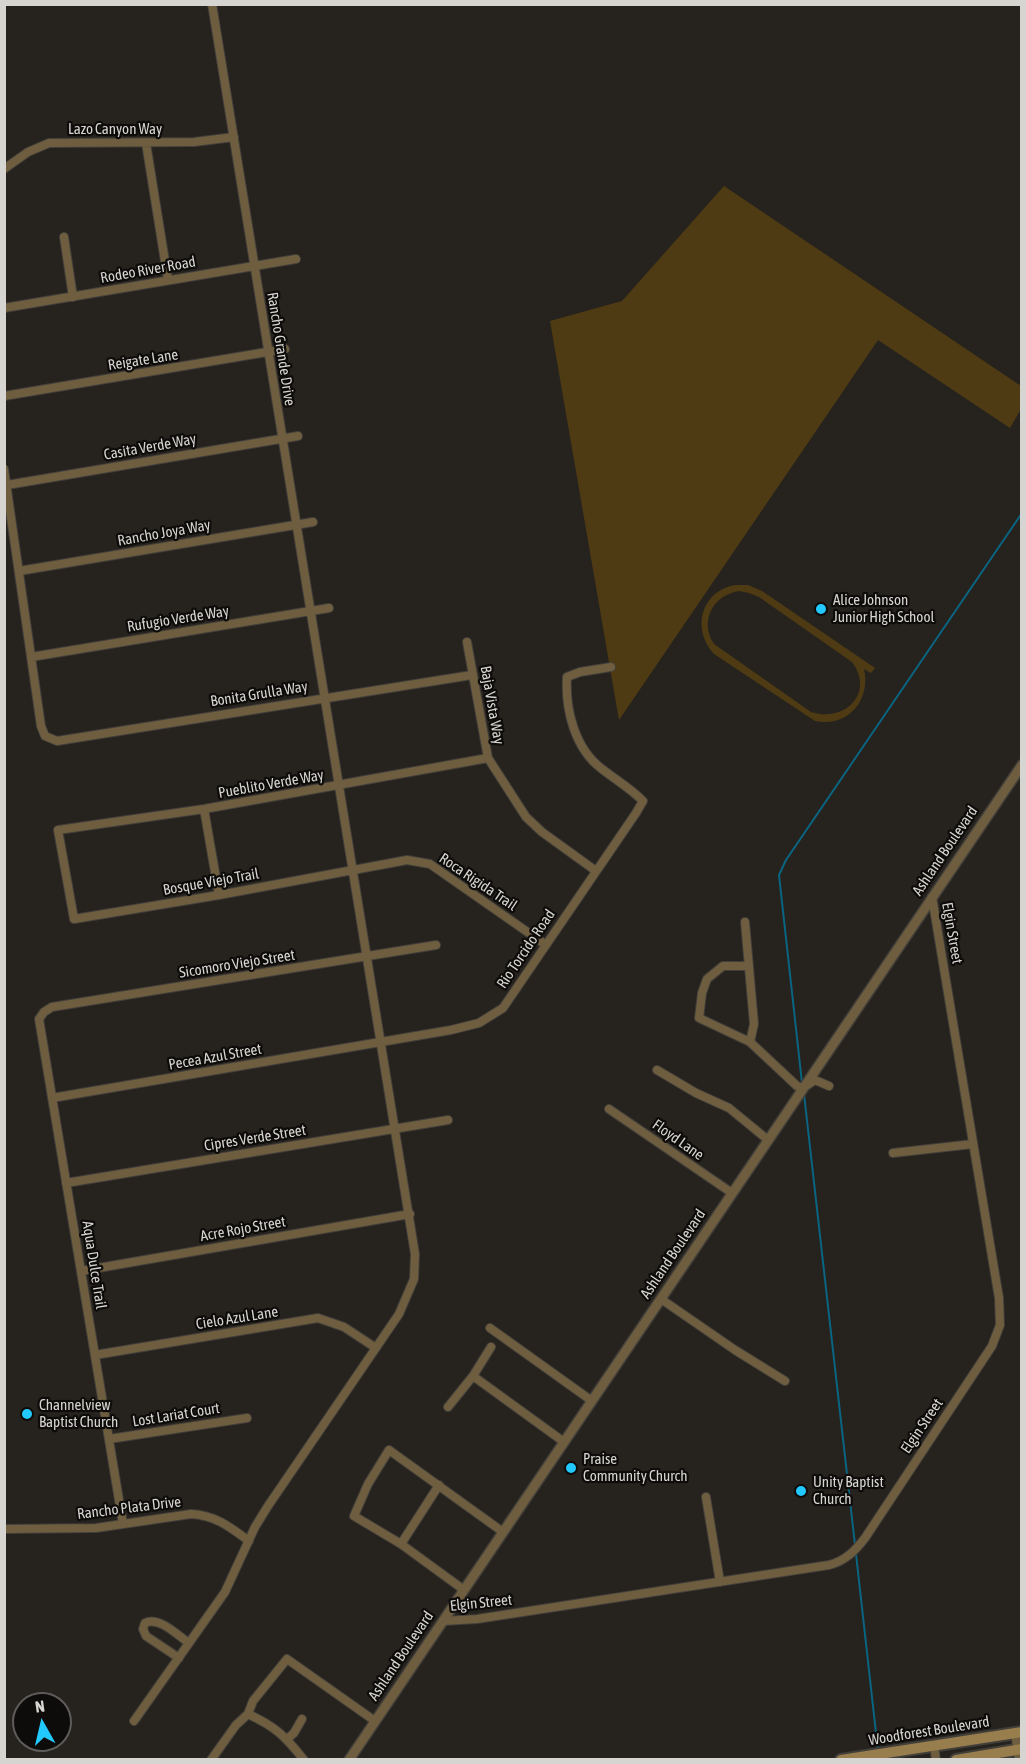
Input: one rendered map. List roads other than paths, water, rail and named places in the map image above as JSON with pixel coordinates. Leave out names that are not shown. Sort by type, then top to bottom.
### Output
[{"type":"main road","name":"Woodforest Boulevard","points":[[841,1760],[1018,1732]]},
{"type":"main road","points":[[956,1760],[1020,1753]]},
{"type":"street","name":"Rancho Grande Drive","points":[[134,1721],[225,1592],[268,1506],[399,1314],[414,1279],[415,1254],[410,1214],[212,4]]},
{"type":"street","name":"Lazo Canyon Way","points":[[4,169],[28,152],[49,143],[146,143],[205,141],[234,137]]},
{"type":"street","points":[[146,143],[168,280]]},
{"type":"street","points":[[63,237],[73,297]]},
{"type":"street","name":"Rodeo River Road","points":[[4,308],[296,258]]},
{"type":"street","name":"Reigate Lane","points":[[4,396],[285,349]]},
{"type":"street","name":"Casita Verde Way","points":[[7,485],[298,436]]},
{"type":"street","points":[[4,469],[32,657]]},
{"type":"street","name":"Rancho Joya Way","points":[[19,571],[313,522]]},
{"type":"street","name":"Rufugio Verde Way","points":[[32,657],[329,608]]},
{"type":"street","name":"Baja Vista Way","points":[[467,642],[488,758],[526,817],[542,832],[596,871]]},
{"type":"street","name":"Bonita Grulla Way","points":[[32,657],[42,726],[45,736],[57,741],[472,675]]},
{"type":"street","name":"Rio Torcido Road","points":[[382,1042],[479,1023],[503,1008],[636,813],[643,801],[632,790],[594,763],[584,750],[571,718],[566,689],[567,677],[580,672],[611,667]]},
{"type":"street","name":"Pueblito Verde Way","points":[[74,919],[58,830],[204,809],[488,758]]},
{"type":"street","name":"Ashland Boulevard","points":[[350,1760],[1022,765]]},
{"type":"street","points":[[204,809],[219,895]]},
{"type":"street","name":"Roca Rigida Trail","points":[[353,870],[406,860],[430,864],[546,945]]},
{"type":"street","name":"Bosque Viejo Trail","points":[[74,919],[353,870]]},
{"type":"street","name":"Elgin Street","points":[[443,1621],[477,1619],[839,1563],[849,1557],[865,1538],[992,1346],[1000,1325],[999,1298],[932,897]]},
{"type":"street","points":[[746,922],[754,1023],[750,1042]]},
{"type":"street","name":"Sicomoro Viejo Street","points":[[44,1012],[51,1007],[436,945]]},
{"type":"street","points":[[749,966],[723,966],[707,979],[702,993],[699,1018],[750,1042],[797,1086],[803,1089],[815,1080],[829,1086]]},
{"type":"street","name":"Aqua Dulce Trail","points":[[44,1012],[39,1019],[123,1524]]},
{"type":"street","name":"Pecea Azul Street","points":[[52,1098],[382,1042]]},
{"type":"street","points":[[657,1070],[696,1093],[729,1108],[768,1140]]},
{"type":"street","name":"Floyd Lane","points":[[609,1109],[732,1193]]},
{"type":"street","name":"Cipres Verde Street","points":[[66,1183],[448,1120]]},
{"type":"street","points":[[893,1153],[973,1144]]},
{"type":"street","name":"Acre Rojo Street","points":[[81,1271],[410,1214]]},
{"type":"street","points":[[661,1299],[785,1381]]},
{"type":"street","name":"Cielo Azul Lane","points":[[95,1355],[318,1318],[344,1327],[376,1348]]},
{"type":"street","points":[[490,1328],[592,1401]]},
{"type":"street","points":[[448,1407],[473,1376],[491,1347]]},
{"type":"street","points":[[473,1376],[564,1442]]},
{"type":"street","name":"Lost Lariat Court","points":[[109,1439],[247,1418]]},
{"type":"street","points":[[464,1590],[401,1544],[354,1516],[368,1484],[389,1450],[503,1532]]},
{"type":"street","points":[[401,1544],[439,1485]]},
{"type":"street","points":[[706,1497],[720,1582]]},
{"type":"street","name":"Rancho Plata Drive","points":[[4,1529],[96,1528],[191,1514],[202,1515],[224,1523],[249,1540]]},
{"type":"street","points":[[179,1658],[146,1636],[143,1629],[145,1623],[151,1620],[159,1622],[189,1643]]},
{"type":"street","points":[[211,1760],[236,1725],[248,1714],[254,1701],[287,1659],[375,1721]]},
{"type":"street","points":[[248,1714],[270,1724],[287,1739],[304,1760]]},
{"type":"street","points":[[287,1739],[294,1733],[302,1719]]},
{"type":"street","points":[[1018,1732],[1020,1753]]},
{"type":"street","points":[[934,1745],[936,1760]]},
{"type":"waterway","points":[[802,1083],[779,875],[786,860],[1022,513]]},
{"type":"waterway","points":[[804,1094],[855,1545]]},
{"type":"waterway","points":[[856,1554],[878,1751]]},
{"type":"place","name":"Alice Johnson Junior High School","points":[[821,609]]},
{"type":"place","name":"Channelview Baptist Church","points":[[27,1414]]},
{"type":"place","name":"Praise Community Church","points":[[571,1468]]},
{"type":"place","name":"Unity Baptist Church","points":[[801,1491]]}]
